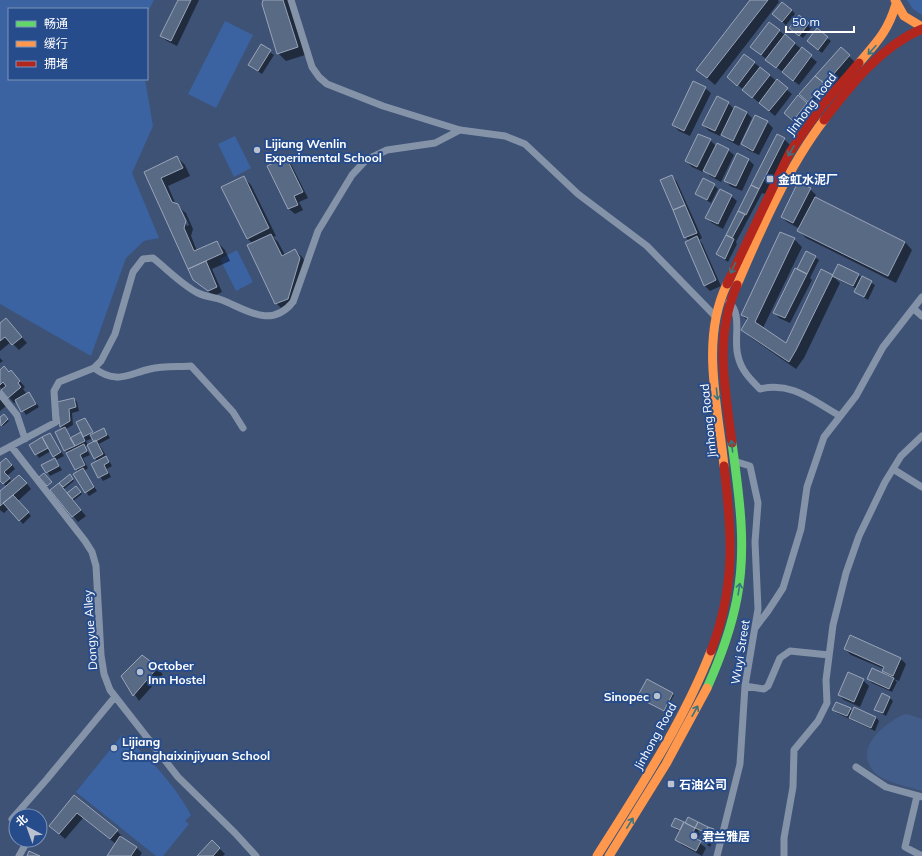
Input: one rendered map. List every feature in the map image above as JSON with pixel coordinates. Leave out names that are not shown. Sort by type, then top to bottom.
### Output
[{"type":"main road","points":[[896,2],[904,16],[922,28]]},
{"type":"main road","name":"Jinhong Road","points":[[597,856],[645,779],[691,697],[713,647],[724,612],[730,580],[732,537],[712,356],[715,316],[724,288],[790,152],[822,106],[882,37],[891,22],[896,2]]},
{"type":"main road","name":"Jinhong Road","points":[[609,856],[654,784],[700,702],[716,667],[728,632],[737,598],[742,551],[741,522],[723,355],[724,323],[729,302],[784,185],[819,127],[852,86],[885,50],[902,38],[922,28]]},
{"type":"street","points":[[291,0],[312,67],[323,81],[332,87],[383,106],[460,130],[506,136],[525,144],[578,194],[647,246],[715,316]]},
{"type":"street","points":[[0,452],[56,422],[54,391],[57,384],[94,368],[111,343],[133,272],[143,259],[152,258],[200,294],[219,299],[263,317],[275,315],[284,310],[293,302],[318,231],[352,174],[358,167],[366,160],[387,150],[435,143],[460,130]]},
{"type":"street","points":[[755,628],[768,612],[783,588],[801,529],[807,487],[820,446],[829,429],[859,391],[883,347],[922,297]]},
{"type":"street","points":[[729,302],[737,314],[736,350],[746,375],[760,389],[774,386],[789,388],[840,416]]},
{"type":"street","points":[[914,309],[922,316]]},
{"type":"street","points":[[94,368],[107,374],[123,378],[151,369],[191,366],[233,412],[244,428]]},
{"type":"street","points":[[0,394],[17,415],[25,439]]},
{"type":"street","points":[[784,856],[784,838],[793,787],[794,750],[818,721],[827,703],[826,680],[834,619],[852,554],[859,536],[893,469],[907,449],[922,436]]},
{"type":"street","name":"Dongyue Alley","points":[[11,446],[92,552],[97,573],[102,665],[106,682],[114,698],[178,777],[235,833],[256,856]]},
{"type":"street","name":"Wuyi Street","points":[[717,856],[740,764],[745,686],[758,610],[755,542],[758,503],[750,466],[734,461]]},
{"type":"street","points":[[893,469],[922,487]]},
{"type":"street","points":[[745,686],[764,689],[768,686],[780,658],[790,651],[829,656]]},
{"type":"street","points":[[21,808],[114,698]]},
{"type":"street","points":[[856,767],[886,787],[920,796],[905,847],[922,856]]},
{"type":"shaded area","points":[[0,0],[154,0],[148,12],[148,8],[8,8],[8,80],[145,80],[153,126],[132,173],[159,238],[144,241],[126,258],[91,356],[0,304]]},
{"type":"shaded area","points":[[907,0],[922,0],[922,15],[913,9]]},
{"type":"shaded area","points":[[225,21],[253,35],[216,108],[188,94]]},
{"type":"shaded area","points":[[235,136],[251,168],[234,177],[218,144]]},
{"type":"shaded area","points":[[237,250],[253,282],[236,291],[220,259]]},
{"type":"shaded area","points":[[907,714],[922,719],[922,791],[884,779],[875,773],[867,759],[869,746],[876,734],[895,719]]},
{"type":"shaded area","points":[[122,735],[142,752],[169,782],[191,815],[185,821],[189,824],[163,856],[156,856],[76,792]]},
{"type":"building","points":[[178,0],[191,0],[171,41],[160,36]]},
{"type":"building","points":[[263,0],[283,0],[298,47],[277,54],[262,4]]},
{"type":"building","points":[[750,0],[768,0],[707,78],[696,70]]},
{"type":"building","points":[[782,2],[792,10],[782,22],[772,14]]},
{"type":"building","points":[[799,15],[809,23],[799,36],[789,28]]},
{"type":"building","points":[[769,22],[780,30],[761,55],[750,47]]},
{"type":"building","points":[[817,28],[828,37],[818,50],[807,41]]},
{"type":"building","points":[[785,34],[795,43],[776,68],[765,60]]},
{"type":"building","points":[[261,44],[271,50],[258,71],[248,65]]},
{"type":"building","points":[[802,47],[812,55],[793,81],[782,72]]},
{"type":"building","points":[[841,47],[850,55],[825,84],[815,76]]},
{"type":"building","points":[[744,54],[755,62],[737,86],[727,77]]},
{"type":"building","points":[[760,67],[770,75],[752,98],[742,90]]},
{"type":"building","points":[[815,76],[824,83],[808,102],[799,94]]},
{"type":"building","points":[[777,79],[788,88],[769,111],[759,103]]},
{"type":"building","points":[[693,81],[706,87],[684,131],[672,125]]},
{"type":"building","points":[[798,95],[807,103],[793,121],[784,113]]},
{"type":"building","points":[[717,96],[729,102],[715,131],[702,125]]},
{"type":"building","points":[[735,106],[747,112],[733,141],[721,135]]},
{"type":"building","points":[[755,115],[768,121],[753,151],[741,144]]},
{"type":"building","points":[[698,134],[711,139],[697,167],[685,161]]},
{"type":"building","points":[[777,134],[785,138],[759,189],[751,185]]},
{"type":"building","points":[[717,143],[729,149],[715,177],[703,171]]},
{"type":"building","points":[[737,153],[749,159],[736,186],[724,181]]},
{"type":"building","points":[[177,156],[183,168],[161,178],[172,202],[178,204],[186,221],[184,228],[194,251],[217,241],[223,253],[188,269],[144,172]]},
{"type":"building","points":[[286,157],[303,192],[294,196],[298,205],[288,209],[267,166]]},
{"type":"building","points":[[672,175],[685,205],[673,210],[660,180]]},
{"type":"building","points":[[244,176],[269,228],[247,239],[221,187]]},
{"type":"building","points":[[703,178],[715,184],[707,200],[695,194]]},
{"type":"building","points":[[798,182],[811,188],[793,223],[781,217]]},
{"type":"building","points":[[751,185],[759,189],[746,215],[738,211]]},
{"type":"building","points":[[720,189],[732,195],[718,224],[705,218]]},
{"type":"building","points":[[815,197],[905,242],[888,276],[797,231]]},
{"type":"building","points":[[685,205],[697,233],[684,238],[673,210]]},
{"type":"building","points":[[738,211],[745,214],[732,238],[726,235]]},
{"type":"building","points":[[780,232],[795,238],[755,322],[786,343],[821,269],[833,275],[789,362],[741,330],[748,318],[741,315]]},
{"type":"building","points":[[271,234],[282,256],[295,249],[300,258],[288,299],[275,304],[247,245]]},
{"type":"building","points":[[726,235],[734,239],[725,259],[716,254]]},
{"type":"building","points":[[697,236],[716,280],[704,286],[685,242]]},
{"type":"building","points":[[806,251],[816,256],[807,274],[797,269]]},
{"type":"building","points":[[206,261],[217,287],[208,291],[193,280],[188,269]]},
{"type":"building","points":[[838,264],[859,274],[853,286],[832,276]]},
{"type":"building","points":[[795,268],[807,274],[785,318],[773,313]]},
{"type":"building","points":[[862,276],[872,281],[864,297],[854,292]]},
{"type":"building","points":[[6,318],[22,337],[12,345],[5,337],[0,341],[0,323]]},
{"type":"building","points":[[4,366],[9,372],[11,370],[20,381],[18,383],[21,387],[8,398],[1,390],[6,386],[3,382],[0,385],[0,370]]},
{"type":"building","points":[[29,392],[36,404],[21,412],[15,400]]},
{"type":"building","points":[[74,398],[76,407],[69,409],[70,421],[60,427],[57,402]]},
{"type":"building","points":[[4,414],[8,419],[1,426],[0,417]]},
{"type":"building","points":[[85,418],[93,432],[83,437],[76,422]]},
{"type":"building","points":[[65,427],[75,446],[64,451],[55,432]]},
{"type":"building","points":[[104,428],[107,435],[94,442],[90,435]]},
{"type":"building","points":[[81,432],[85,441],[75,446],[70,438]]},
{"type":"building","points":[[50,433],[61,452],[53,457],[42,437]]},
{"type":"building","points":[[42,437],[48,448],[35,455],[29,445]]},
{"type":"building","points":[[96,440],[103,454],[94,459],[87,445]]},
{"type":"building","points":[[84,444],[87,451],[80,455],[85,465],[75,470],[66,453]]},
{"type":"building","points":[[106,456],[109,462],[104,465],[108,473],[98,478],[91,464]]},
{"type":"building","points":[[6,458],[12,465],[4,472],[10,478],[3,484],[0,481],[0,463]]},
{"type":"building","points":[[55,458],[59,466],[46,473],[41,465]]},
{"type":"building","points":[[83,468],[94,487],[85,493],[73,474]]},
{"type":"building","points":[[44,473],[52,482],[47,486],[39,477]]},
{"type":"building","points":[[70,474],[73,479],[63,487],[59,483]]},
{"type":"building","points":[[19,475],[27,483],[0,506],[0,491]]},
{"type":"building","points":[[59,483],[81,510],[72,517],[50,490]]},
{"type":"building","points":[[76,486],[81,492],[72,499],[67,493]]},
{"type":"building","points":[[13,495],[29,512],[19,521],[3,503]]},
{"type":"building","points":[[850,635],[901,658],[893,676],[882,671],[884,667],[844,649]]},
{"type":"building","name":"October Inn Hostel","points":[[142,655],[158,667],[133,696],[121,676]]},
{"type":"building","points":[[872,668],[894,678],[889,689],[867,679]]},
{"type":"building","points":[[848,672],[864,679],[854,702],[838,695]]},
{"type":"building","points":[[647,679],[673,693],[664,711],[637,697]]},
{"type":"building","points":[[882,693],[890,697],[883,713],[874,710]]},
{"type":"building","points":[[836,702],[851,708],[847,716],[832,710]]},
{"type":"building","points":[[854,707],[876,717],[871,728],[849,718]]},
{"type":"building","points":[[74,795],[118,830],[110,839],[77,813],[59,834],[49,826]]},
{"type":"building","points":[[688,817],[698,822],[695,828],[685,823]]},
{"type":"building","points":[[675,818],[684,822],[680,830],[671,826]]},
{"type":"building","points":[[684,822],[695,828],[691,837],[701,841],[696,851],[675,840]]},
{"type":"building","points":[[698,822],[708,827],[705,832],[695,828]]},
{"type":"building","points":[[708,827],[714,829],[707,844],[701,841]]},
{"type":"building","points":[[120,836],[137,847],[131,856],[107,856]]},
{"type":"building","points":[[212,840],[220,848],[213,856],[197,856]]},
{"type":"building","points":[[29,851],[40,856],[27,856]]},
{"type":"traffic: fast","points":[[707,688],[721,655],[735,610],[740,579],[742,540],[741,520],[732,443]]},
{"type":"traffic: slow","points":[[895,0],[904,16],[922,27]]},
{"type":"traffic: slow","points":[[859,63],[886,29],[896,4]]},
{"type":"traffic: slow","points":[[737,285],[765,221],[798,158],[824,120]]},
{"type":"traffic: slow","points":[[724,466],[715,397],[713,350],[714,328],[719,305],[727,284]]},
{"type":"traffic: slow","points":[[597,856],[659,756],[700,678],[711,651]]},
{"type":"traffic: slow","points":[[609,856],[666,764],[707,688]]},
{"type":"traffic: jam","points":[[824,120],[867,68],[880,56],[907,36],[922,29]]},
{"type":"traffic: jam","points":[[727,284],[790,152],[822,106],[859,63]]},
{"type":"traffic: jam","points":[[732,443],[724,382],[723,344],[730,305],[737,285]]},
{"type":"traffic: jam","points":[[711,651],[725,604],[730,559],[729,514],[724,466]]},
{"type":"place","name":"Lijiang Wenlin Experimental School","points":[[257,150]]},
{"type":"place","name":"金虹水泥厂","points":[[770,179]]},
{"type":"place","name":"October Inn Hostel","points":[[140,672]]},
{"type":"place","name":"Sinopec","points":[[657,696]]},
{"type":"place","name":"Lijiang Shanghaixinjiyuan School","points":[[114,748]]},
{"type":"place","name":"石油公司","points":[[671,784]]},
{"type":"place","name":"君兰雅居","points":[[694,836]]}]
